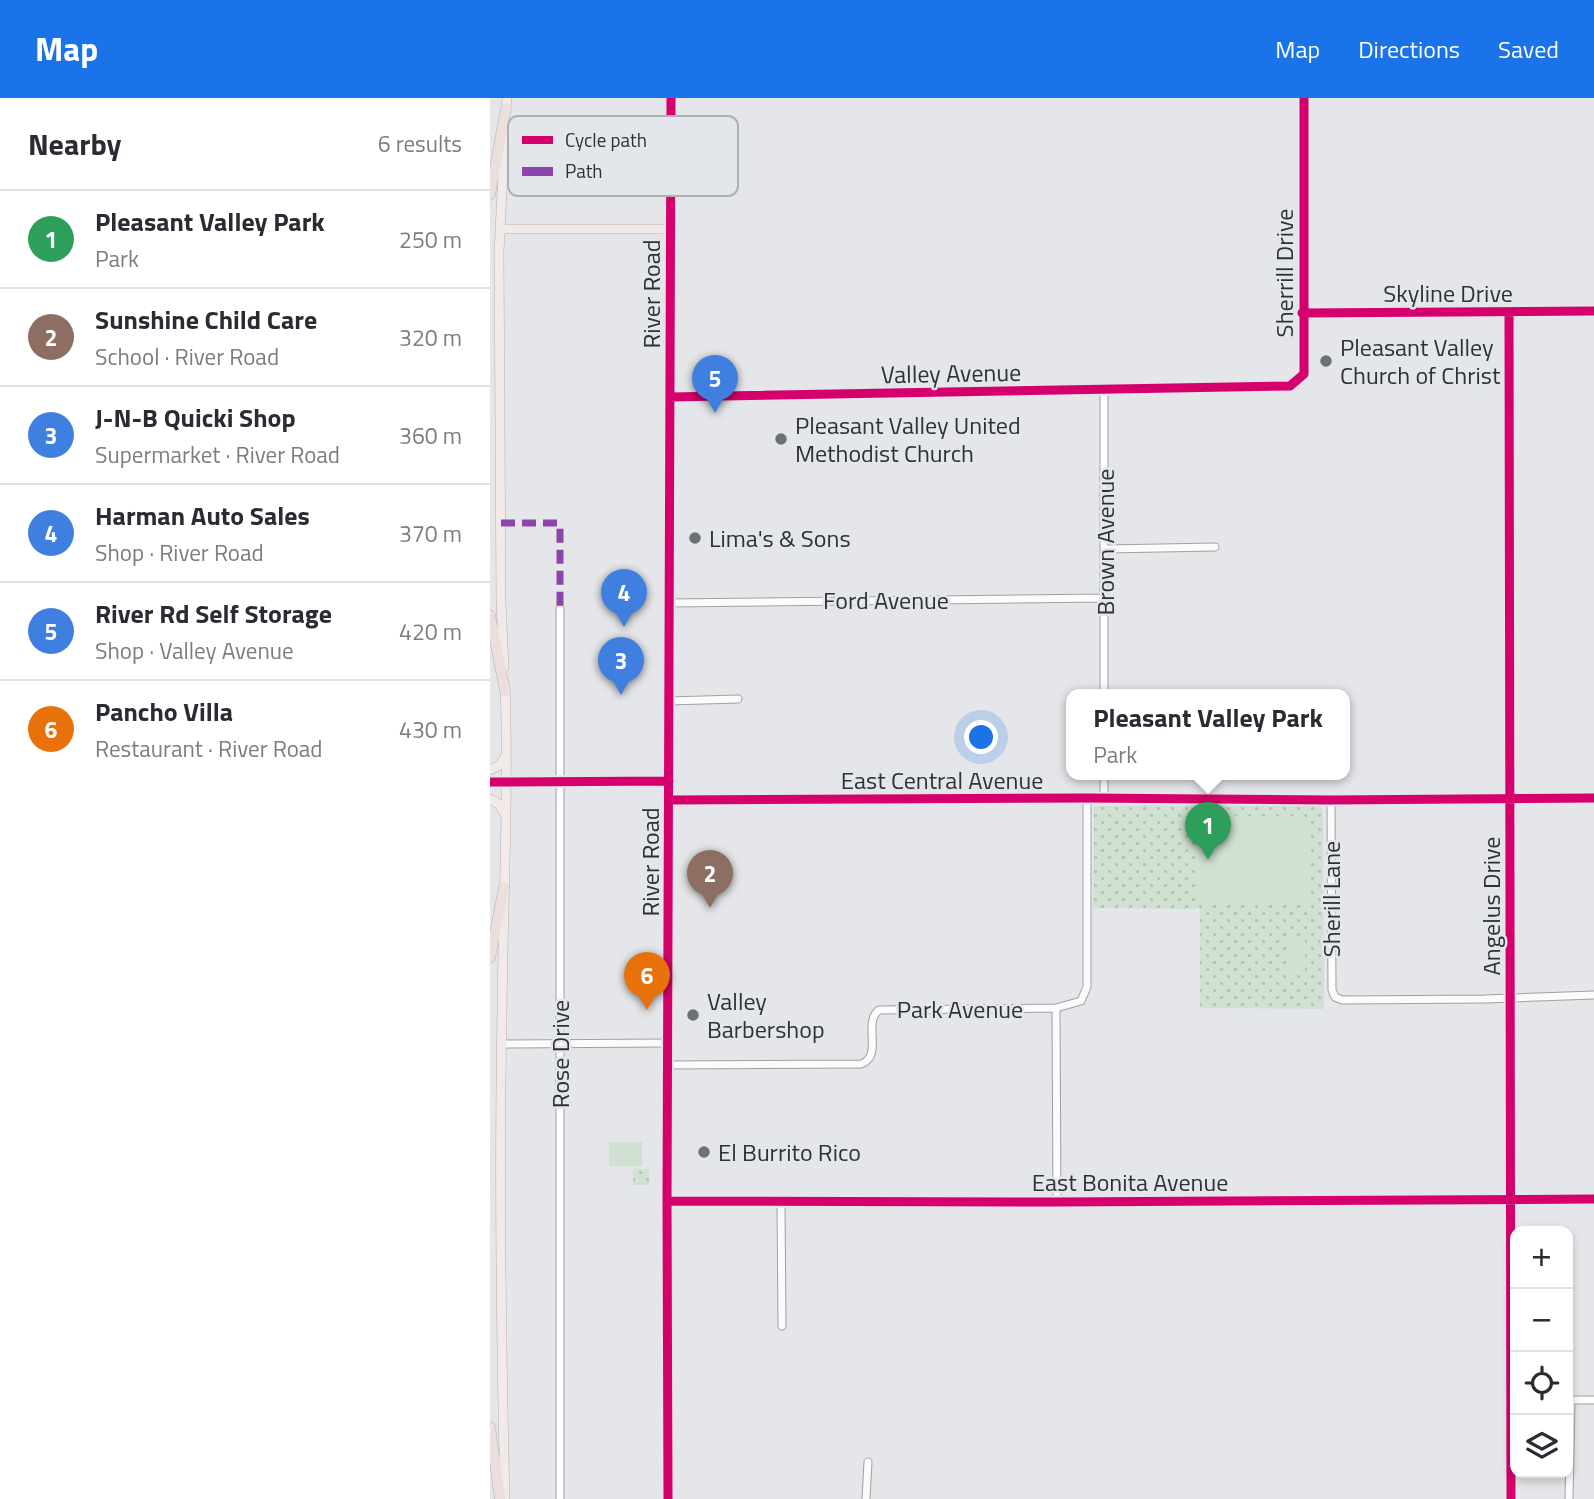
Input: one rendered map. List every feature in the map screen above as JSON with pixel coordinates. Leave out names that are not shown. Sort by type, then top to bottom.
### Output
[{"type":"highway","points":[[490,195],[506,103]]},
{"type":"highway","points":[[490,615],[505,691]]},
{"type":"highway","points":[[490,958],[505,887]]},
{"type":"highway","points":[[490,1427],[502,1499]]},
{"type":"main road","name":"River Road","points":[[671,98],[671,116]]},
{"type":"main road","points":[[502,1499],[502,1044],[508,752],[501,601],[500,229],[506,103]]},
{"type":"main road","name":"River Road","points":[[668,1499],[671,196]]},
{"type":"main road","points":[[500,229],[671,229]]},
{"type":"main road","points":[[490,770],[500,765],[508,752]]},
{"type":"main road","points":[[490,799],[499,804],[506,817]]},
{"type":"street","name":"Sherrill Drive","points":[[1233,388],[1290,386],[1304,374],[1304,98]]},
{"type":"street","name":"Skyline Drive","points":[[1302,313],[1594,311]]},
{"type":"street","name":"Angelus Drive","points":[[1509,312],[1512,1352]]},
{"type":"street","name":"Valley Avenue","points":[[670,397],[1233,388]]},
{"type":"street","name":"Brown Avenue","points":[[1104,390],[1104,689]]},
{"type":"street","points":[[1106,549],[1215,547]]},
{"type":"street","name":"Ford Avenue","points":[[669,603],[1104,598]]},
{"type":"street","name":"Rose Drive","points":[[560,609],[560,1499]]},
{"type":"street","points":[[669,701],[738,699]]},
{"type":"street","points":[[1104,780],[1104,799]]},
{"type":"street","points":[[490,782],[669,781]]},
{"type":"street","name":"Park Avenue","points":[[669,1065],[860,1064],[871,1056],[873,1017],[879,1010],[1056,1008],[1077,1003],[1083,999],[1087,987],[1087,798]]},
{"type":"street","name":"East Central Avenue","points":[[669,800],[1594,798]]},
{"type":"street","name":"Sherill Lane","points":[[1331,800],[1332,990],[1335,997],[1342,1000],[1510,997]]},
{"type":"street","points":[[1510,997],[1594,995]]},
{"type":"street","points":[[1056,1008],[1056,1202]]},
{"type":"street","points":[[502,1044],[669,1043]]},
{"type":"street","name":"East Bonita Avenue","points":[[667,1200],[1056,1202],[1594,1199]]},
{"type":"street","points":[[781,1202],[782,1326]]},
{"type":"street","points":[[1573,1400],[1594,1400]]},
{"type":"street","name":"Angelus Drive","points":[[1511,1499],[1513,1415]]},
{"type":"street","points":[[1569,1415],[1569,1499]]},
{"type":"street","points":[[866,1499],[868,1462]]},
{"type":"green space","points":[[1314,803],[1322,808],[1323,812],[1324,1009],[1200,1008],[1200,909],[1093,908],[1094,806]]},
{"type":"green space","points":[[1201,816],[1304,816],[1309,820],[1310,901],[1305,904],[1200,903],[1196,899],[1196,821]]},
{"type":"green space","points":[[1286,938],[1305,939],[1305,975],[1286,975]]},
{"type":"green space","points":[[609,1142],[642,1142],[642,1166],[609,1166]]},
{"type":"green space","points":[[633,1169],[649,1169],[649,1185],[633,1185]]},
{"type":"marked path","points":[[501,523],[557,523],[560,526],[560,609]]},
{"type":"cycle path","points":[[671,98],[671,116]]},
{"type":"cycle path","points":[[670,397],[1290,386],[1304,374],[1304,98]]},
{"type":"cycle path","points":[[668,1499],[671,196]]},
{"type":"cycle path","points":[[1302,313],[1594,311]]},
{"type":"cycle path","points":[[1509,312],[1511,1499]]},
{"type":"cycle path","points":[[490,782],[669,781]]},
{"type":"cycle path","points":[[669,800],[1594,798]]},
{"type":"cycle path","points":[[667,1201],[1594,1199]]},
{"type":"place","name":"Pleasant Valley Church of Christ","points":[[1326,361]]},
{"type":"place","name":"River Rd Self Storage","points":[[715,413]]},
{"type":"place","name":"Pleasant Valley United Methodist Church","points":[[781,439]]},
{"type":"place","name":"Lima's & Sons","points":[[695,538]]},
{"type":"place","name":"Harman Auto Sales","points":[[624,627]]},
{"type":"place","name":"J-N-B Quicki Shop","points":[[621,695]]},
{"type":"place","name":"Pleasant Valley Park","points":[[1208,860]]},
{"type":"place","name":"Sunshine Child Care","points":[[710,908]]},
{"type":"place","name":"Pancho Villa","points":[[647,1010]]},
{"type":"place","name":"Valley Barbershop","points":[[693,1015]]},
{"type":"place","name":"El Burrito Rico","points":[[704,1152]]}]
